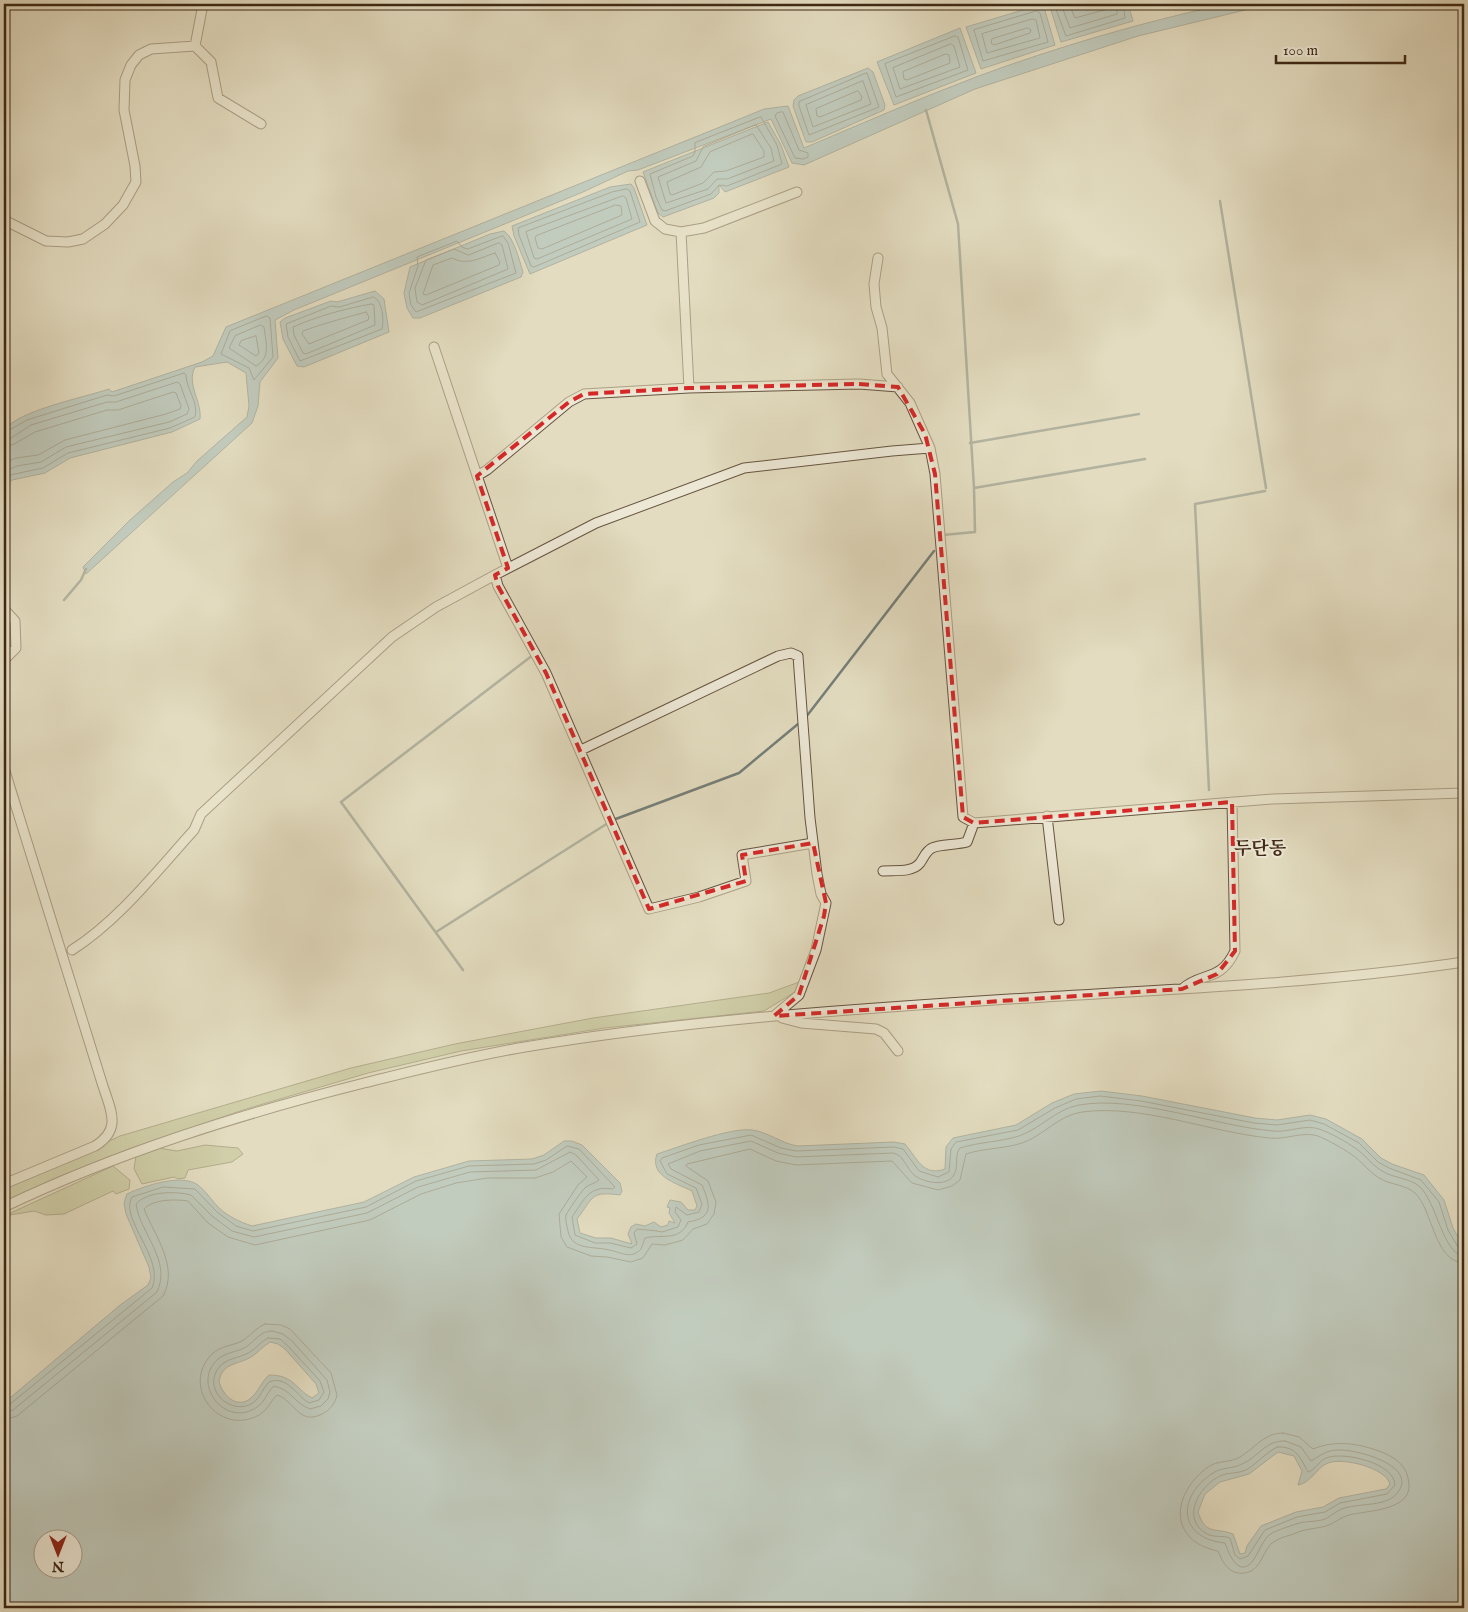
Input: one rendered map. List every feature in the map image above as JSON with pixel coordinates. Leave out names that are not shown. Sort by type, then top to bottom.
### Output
[{"type":"street","points":[[195,46],[203,4]]},
{"type":"street","points":[[195,46],[211,62],[218,98],[260,124]]},
{"type":"street","points":[[4,220],[46,242],[68,242],[82,239],[105,224],[123,205],[136,182],[135,166],[124,110],[125,80],[131,65],[138,55],[151,50],[195,46]]},
{"type":"street","points":[[640,181],[655,221],[665,229],[681,232],[704,228],[797,192]]},
{"type":"street","points":[[681,232],[689,388]]},
{"type":"street","points":[[878,258],[874,284],[876,307],[882,328],[887,374],[910,403],[930,448],[935,474],[963,817],[974,823],[1232,802],[1464,793]]},
{"type":"street","points":[[434,347],[508,568]]},
{"type":"street","points":[[477,476],[488,470],[569,402],[584,394],[689,388],[859,384],[898,387]]},
{"type":"street","points":[[72,950],[90,939],[111,919],[194,830],[201,814],[392,637],[436,607],[596,523],[744,468],[892,450],[930,448]]},
{"type":"street","points":[[495,575],[498,586],[546,673],[649,909],[699,897],[746,881],[742,855],[813,843]]},
{"type":"street","points":[[4,609],[15,621],[16,648],[4,660]]},
{"type":"street","points":[[581,750],[778,656],[795,654],[800,661],[813,843],[821,894],[826,903],[809,972],[799,995],[774,1016]]},
{"type":"street","points":[[4,768],[102,1083],[112,1123],[111,1132],[106,1139],[95,1146],[4,1184]]},
{"type":"street","points":[[1182,989],[1189,983],[1217,974],[1229,963],[1235,950],[1232,802]]},
{"type":"street","points":[[1047,816],[1059,920]]},
{"type":"street","points":[[883,871],[912,869],[919,864],[927,852],[934,846],[955,846],[967,842],[974,823]]},
{"type":"street","points":[[4,1207],[123,1155],[284,1103],[457,1060],[524,1047],[623,1032],[774,1016],[1370,975],[1464,962]]},
{"type":"street","points":[[774,1016],[801,1023],[876,1029],[884,1033],[898,1051]]},
{"type":"highlighted area","points":[[859,384],[898,387],[925,434],[935,474],[963,817],[974,823],[1232,802],[1235,951],[1217,974],[1182,989],[774,1016],[799,995],[824,916],[826,903],[813,843],[742,855],[746,881],[649,909],[546,673],[498,586],[495,575],[508,568],[477,476],[569,402],[584,394],[689,388]]},
{"type":"green space","points":[[802,981],[795,992],[764,1011],[605,1028],[461,1051],[368,1073],[246,1109],[129,1149],[56,1178],[4,1203],[4,1189],[120,1136],[351,1068],[455,1044],[593,1018],[769,993]]},
{"type":"green space","points":[[205,1145],[238,1148],[243,1154],[232,1162],[188,1170],[185,1178],[178,1179],[174,1177],[142,1184],[134,1169],[136,1156],[158,1148],[177,1151]]},
{"type":"green space","points":[[113,1166],[130,1180],[129,1189],[116,1194],[113,1191],[64,1214],[46,1215],[34,1211],[4,1216]]},
{"type":"water","points":[[1043,4],[1055,45],[981,69],[966,27]]},
{"type":"water","points":[[1049,4],[1128,4],[1133,21],[1061,42]]},
{"type":"water","points":[[1227,4],[1270,4],[1138,36],[975,89],[804,165],[792,163],[771,119],[638,170],[628,171],[583,192],[294,310],[275,320],[278,358],[260,382],[258,406],[252,423],[86,574],[83,567],[130,520],[173,482],[187,473],[197,461],[247,417],[249,406],[246,373],[227,362],[195,367],[192,380],[199,406],[200,419],[172,432],[70,458],[45,473],[12,480],[4,490],[4,430],[23,416],[52,405],[109,389],[112,392],[202,362],[213,356],[226,327],[764,109],[788,106],[804,148],[954,85],[1037,55],[1132,27]]},
{"type":"water","points":[[960,28],[976,73],[894,105],[877,62]]},
{"type":"water","points":[[868,68],[873,72],[885,105],[884,110],[812,142],[806,142],[793,106],[794,100],[798,96]]},
{"type":"water","points":[[768,122],[781,145],[789,167],[725,192],[719,185],[719,193],[714,198],[663,217],[658,213],[643,172]]},
{"type":"water","points":[[631,184],[647,225],[530,274],[514,236],[512,226],[610,187]]},
{"type":"water","points":[[504,231],[511,239],[516,250],[523,272],[521,277],[420,318],[413,318],[407,308],[404,293],[410,267],[490,234]]},
{"type":"water","points":[[375,291],[384,299],[389,332],[304,367],[297,366],[283,339],[280,322],[285,318],[331,301],[337,302]]},
{"type":"water","points":[[1101,1091],[1142,1096],[1255,1118],[1277,1120],[1310,1115],[1326,1119],[1362,1139],[1381,1158],[1392,1164],[1424,1175],[1444,1200],[1453,1228],[1464,1247],[1464,1608],[4,1608],[4,1403],[119,1306],[148,1285],[151,1278],[149,1267],[126,1214],[124,1203],[127,1194],[173,1180],[191,1182],[201,1187],[219,1208],[227,1214],[252,1226],[364,1202],[414,1177],[469,1161],[532,1159],[544,1155],[564,1141],[572,1141],[582,1145],[620,1183],[622,1191],[620,1195],[598,1195],[590,1201],[577,1219],[580,1233],[596,1238],[611,1238],[632,1244],[628,1234],[631,1227],[636,1224],[645,1226],[654,1222],[661,1227],[668,1225],[669,1221],[675,1223],[669,1213],[670,1208],[667,1207],[670,1200],[681,1202],[688,1210],[695,1210],[697,1206],[692,1191],[672,1182],[660,1173],[656,1162],[657,1154],[719,1134],[752,1130],[797,1146],[894,1142],[905,1144],[921,1165],[937,1171],[945,1169],[946,1147],[953,1138],[1016,1125],[1052,1103],[1074,1094]],"holes":[[[270,1342],[278,1344],[285,1349],[316,1384],[319,1393],[312,1398],[284,1377],[269,1375],[254,1395],[246,1401],[236,1402],[227,1396],[219,1381],[224,1370],[251,1357]],[[1278,1452],[1294,1456],[1302,1471],[1298,1485],[1307,1481],[1324,1465],[1335,1462],[1363,1465],[1381,1473],[1390,1484],[1386,1489],[1339,1498],[1323,1507],[1296,1512],[1261,1526],[1247,1546],[1245,1553],[1240,1554],[1233,1534],[1208,1528],[1204,1525],[1198,1512],[1205,1494],[1220,1482],[1249,1474]]]},
{"type":"waterway","points":[[926,110],[958,224],[974,488],[975,532],[943,535]]},
{"type":"waterway","points":[[1220,201],[1266,488]]},
{"type":"waterway","points":[[970,443],[1139,414]]},
{"type":"waterway","points":[[974,488],[1145,459]]},
{"type":"waterway","points":[[1209,790],[1195,504],[1265,491]]},
{"type":"waterway","points":[[806,717],[934,551]]},
{"type":"waterway","points":[[64,600],[81,580],[86,569]]},
{"type":"waterway","points":[[463,970],[341,802],[533,655]]},
{"type":"waterway","points":[[613,820],[739,773],[798,724]]},
{"type":"waterway","points":[[436,932],[608,823]]},
{"type":"district","name":"두단동","points":[[1260,849]]}]
